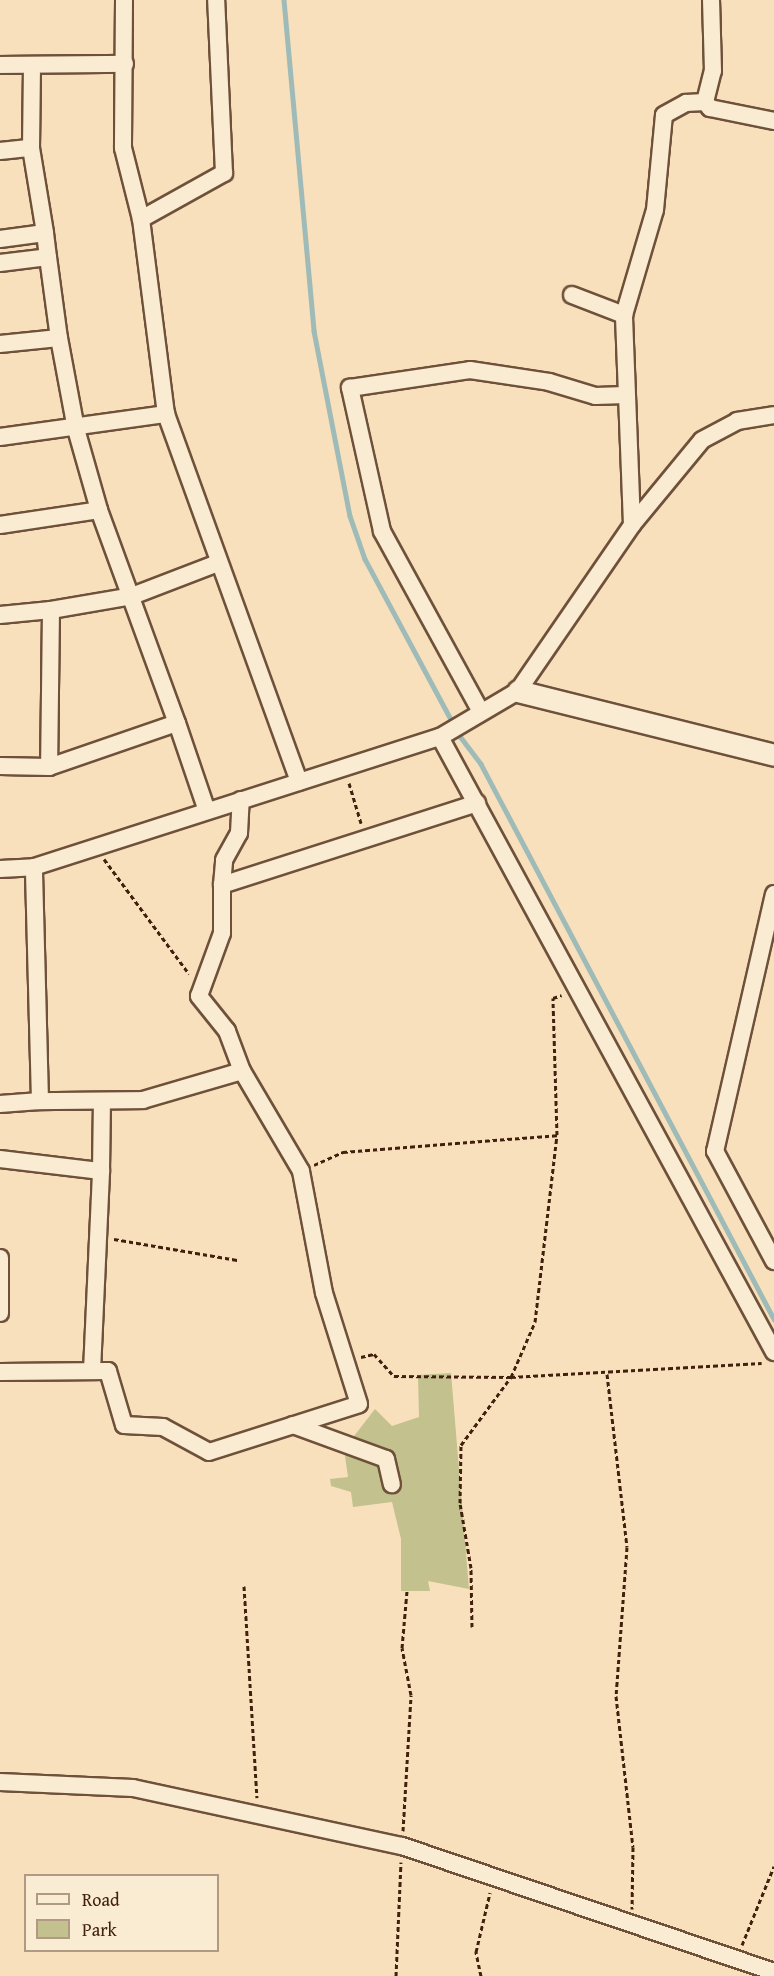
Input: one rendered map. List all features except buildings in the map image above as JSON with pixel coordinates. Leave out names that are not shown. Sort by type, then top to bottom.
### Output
[{"type":"street","points":[[124,0],[123,148],[141,219],[166,414],[299,782]]},
{"type":"street","points":[[141,219],[224,173],[216,0]]},
{"type":"street","points":[[705,102],[713,71],[711,0]]},
{"type":"street","points":[[0,66],[125,64]]},
{"type":"street","points":[[32,65],[31,148],[59,338],[76,429],[99,510],[132,596],[207,811]]},
{"type":"street","points":[[705,102],[710,108],[774,122]]},
{"type":"street","points":[[632,525],[624,315],[655,210],[664,115],[686,103],[705,102]]},
{"type":"street","points":[[0,152],[31,148]]},
{"type":"street","points":[[0,239],[45,233]]},
{"type":"street","points":[[0,263],[48,257]]},
{"type":"street","points":[[572,295],[624,315]]},
{"type":"street","points":[[0,345],[59,338]]},
{"type":"street","points":[[481,711],[382,531],[350,388],[470,370],[549,382],[595,396],[626,395]]},
{"type":"street","points":[[0,437],[76,429],[166,414]]},
{"type":"street","points":[[0,869],[34,867],[440,737],[518,691],[632,525],[702,440],[737,421],[774,415]]},
{"type":"street","points":[[0,525],[99,510]]},
{"type":"street","points":[[0,615],[51,610],[132,596],[218,563]]},
{"type":"street","points":[[49,767],[51,610]]},
{"type":"street","points":[[518,691],[774,755]]},
{"type":"street","points":[[0,766],[49,767],[177,723]]},
{"type":"street","points":[[440,737],[580,990],[774,1352]]},
{"type":"street","points":[[0,1372],[108,1371],[124,1425],[163,1427],[209,1452],[359,1404],[324,1293],[301,1171],[242,1071],[227,1030],[199,996],[222,933],[224,860],[239,833],[241,801]]},
{"type":"street","points":[[222,885],[477,803]]},
{"type":"street","points":[[34,867],[40,1101]]},
{"type":"street","points":[[774,894],[715,1151],[774,1262]]},
{"type":"street","points":[[0,1104],[40,1101],[143,1100],[242,1071]]},
{"type":"street","points":[[92,1371],[100,1237],[102,1101]]},
{"type":"street","points":[[0,1159],[101,1171]]},
{"type":"street","points":[[0,1258],[0,1313]]},
{"type":"street","points":[[293,1425],[386,1459],[392,1484]]},
{"type":"street","points":[[0,1782],[133,1788],[402,1846],[494,1880],[774,1972]]},
{"type":"path","points":[[344,767],[366,838]]},
{"type":"path","points":[[94,846],[201,990]]},
{"type":"path","points":[[472,1627],[471,1568],[460,1503],[461,1445],[511,1377],[535,1322],[557,1135],[553,998],[580,990]]},
{"type":"path","points":[[301,1171],[343,1152],[557,1135]]},
{"type":"path","points":[[100,1237],[237,1260]]},
{"type":"path","points":[[345,1360],[374,1354],[394,1376],[511,1377],[607,1374],[774,1362]]},
{"type":"path","points":[[607,1374],[627,1547],[616,1696],[633,1847],[632,1926]]},
{"type":"path","points":[[243,1586],[258,1815]]},
{"type":"path","points":[[396,1976],[411,1695],[402,1648],[407,1591]]},
{"type":"path","points":[[735,1960],[774,1866]]},
{"type":"path","points":[[481,1976],[476,1952],[494,1880]]},
{"type":"green space","points":[[451,1373],[469,1589],[428,1581],[430,1591],[401,1591],[401,1539],[392,1502],[353,1507],[351,1492],[331,1486],[330,1479],[348,1477],[344,1449],[375,1409],[392,1426],[419,1417],[418,1375]]},
{"type":"waterway","points":[[284,0],[314,331],[350,516],[365,559],[460,736],[481,764],[774,1319]]}]
